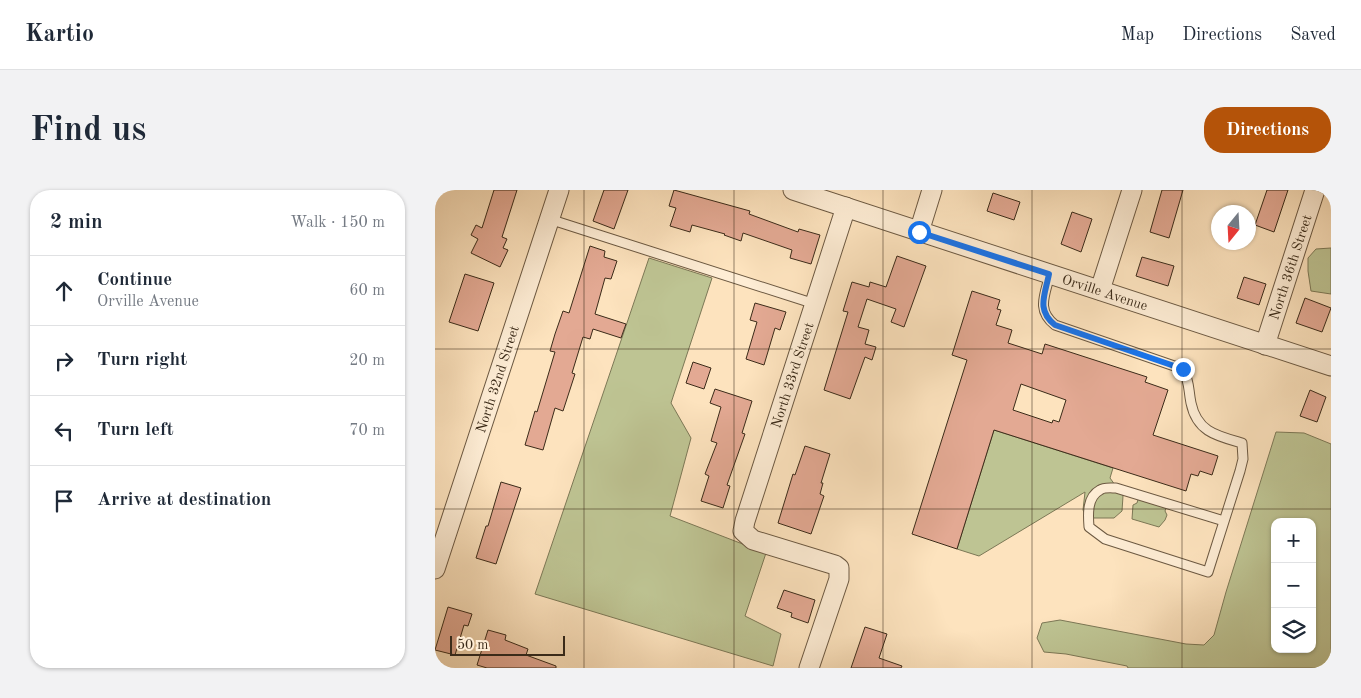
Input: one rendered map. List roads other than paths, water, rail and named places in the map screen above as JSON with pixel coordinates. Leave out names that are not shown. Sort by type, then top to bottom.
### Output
[{"type":"street","name":"North 32nd Street","points":[[435,569],[559,190]]},
{"type":"street","name":"Orville Avenue","points":[[793,190],[1331,366]]},
{"type":"street","points":[[919,232],[932,190]]},
{"type":"street","points":[[1100,290],[1133,190]]},
{"type":"street","name":"North 36th Street","points":[[1265,344],[1315,190]]},
{"type":"street","name":"North 33rd Street","points":[[809,668],[839,579],[839,568],[835,565],[753,540],[743,531],[846,207]]},
{"type":"lane","points":[[549,219],[815,304]]},
{"type":"lane","points":[[1049,274],[1043,310],[1046,318],[1055,325],[1183,369],[1189,382],[1195,418],[1208,432],[1242,443],[1243,459],[1241,471],[1208,572],[1105,539],[1089,527],[1088,513],[1092,497],[1101,489],[1116,488],[1224,521]]}]
